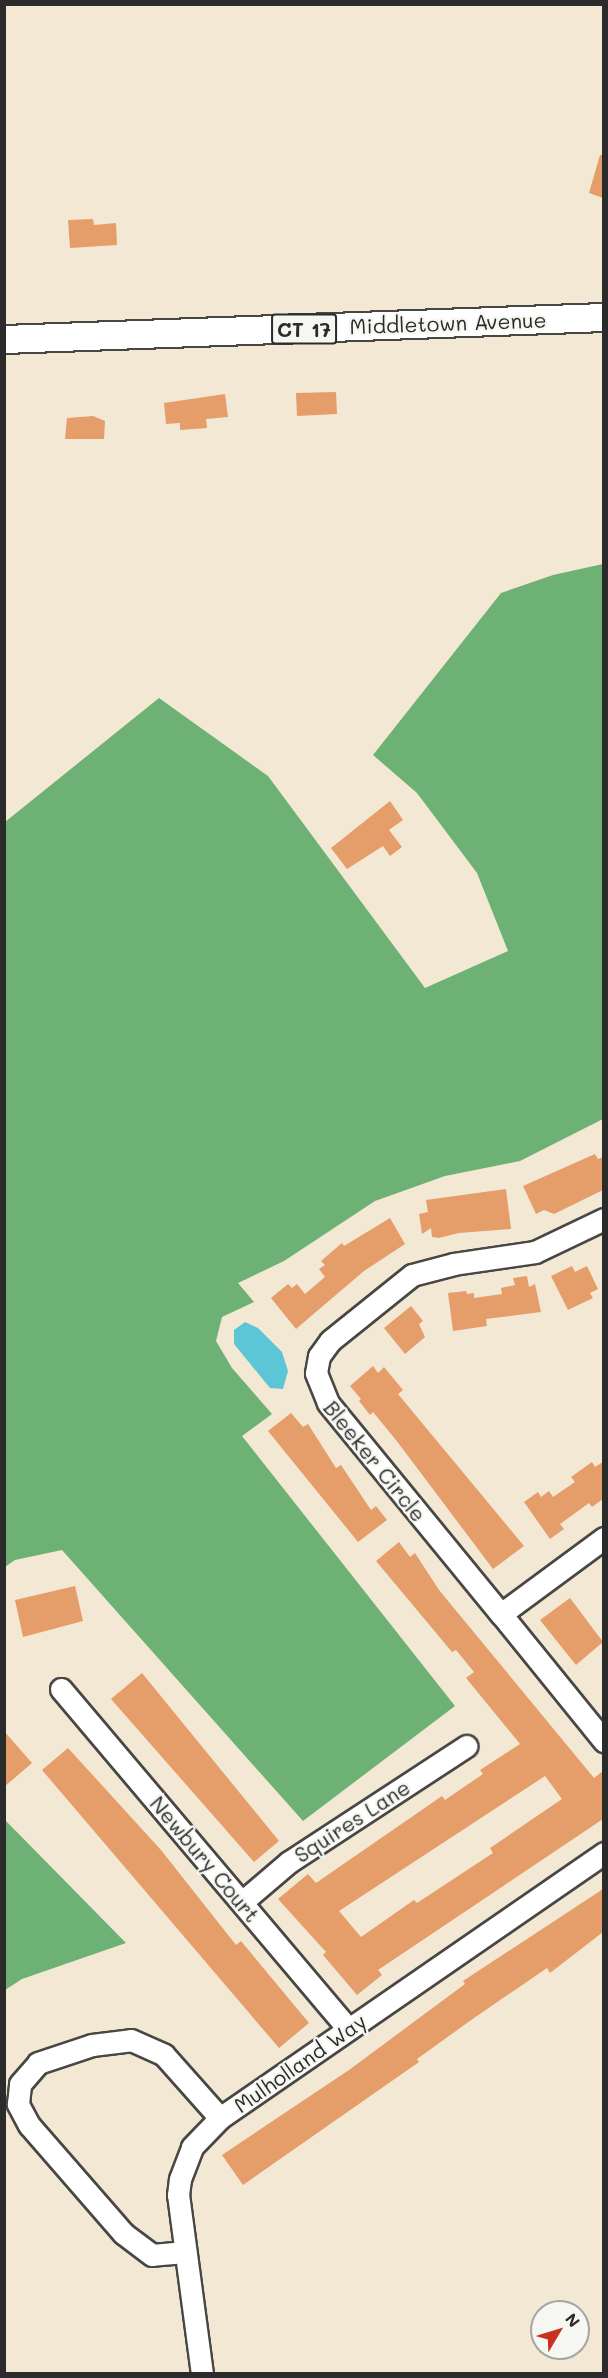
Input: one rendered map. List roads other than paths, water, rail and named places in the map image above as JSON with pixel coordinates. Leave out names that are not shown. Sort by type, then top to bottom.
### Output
[{"type":"main road","name":"Middletown Avenue","points":[[4,339],[603,317]]},
{"type":"street","name":"Bleeker Circle","points":[[603,1219],[535,1252],[454,1264],[412,1275],[330,1341],[317,1364],[319,1385],[328,1403],[603,1741]]},
{"type":"street","points":[[501,1614],[603,1538]]},
{"type":"street","name":"Newbury Court","points":[[61,1689],[348,2029]]},
{"type":"street","name":"Squires Lane","points":[[242,1902],[289,1862],[466,1746]]},
{"type":"street","name":"Mulholland Way","points":[[202,2373],[179,2219],[180,2179],[192,2147],[220,2118],[603,1853]]},
{"type":"street","points":[[185,2252],[152,2255],[123,2233],[29,2125],[18,2104],[20,2084],[38,2063],[92,2045],[131,2040],[164,2055],[220,2118]]},
{"type":"water","points":[[245,1322],[258,1328],[282,1352],[288,1371],[283,1389],[270,1388],[234,1344],[234,1330]]}]
